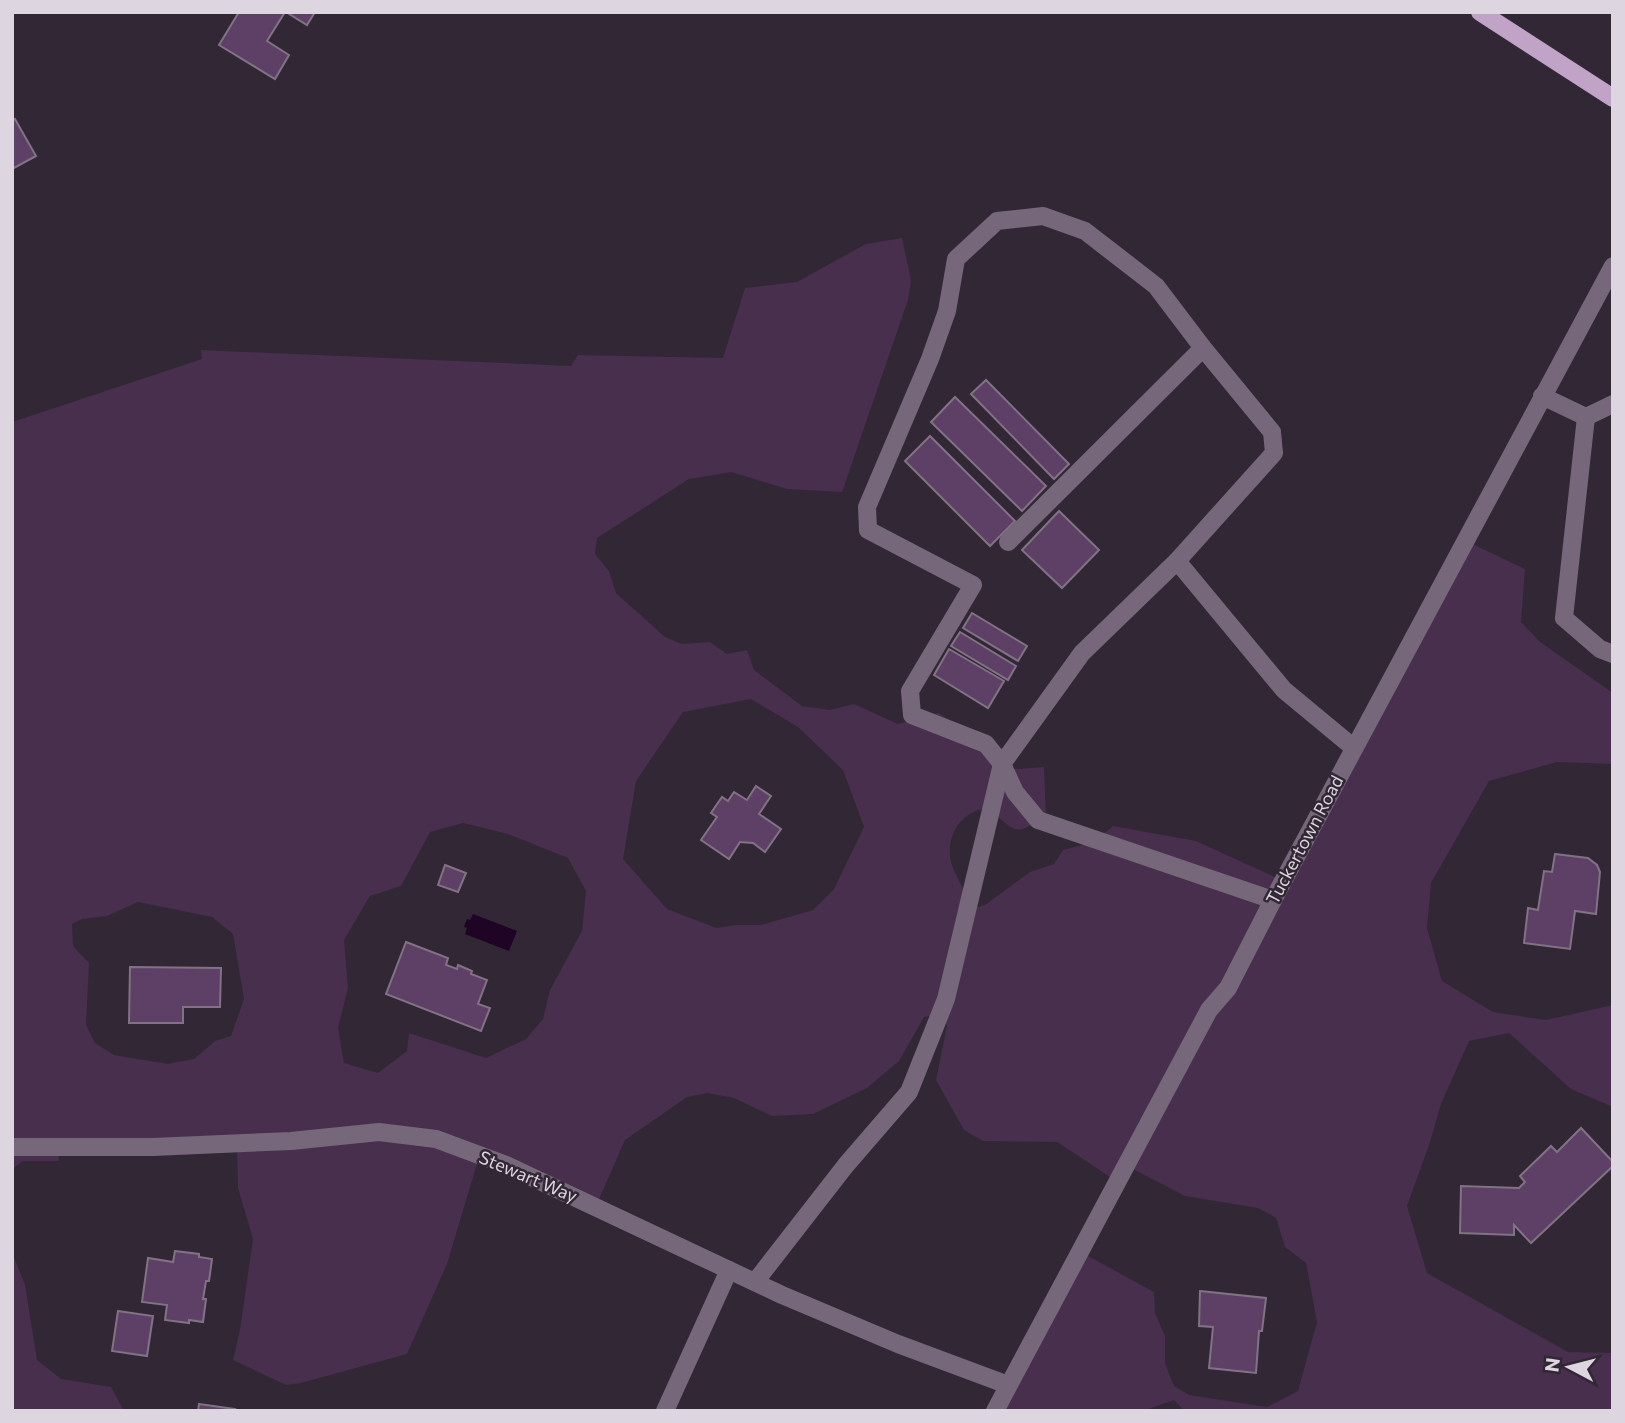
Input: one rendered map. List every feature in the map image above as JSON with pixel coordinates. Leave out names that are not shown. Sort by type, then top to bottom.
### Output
[{"type":"main road","points":[[1480,12],[1613,98]]},
{"type":"street","points":[[755,1282],[846,1165],[909,1092],[946,999],[1002,764],[1082,653],[1177,561],[1274,453],[1272,432],[1156,286],[1085,231],[1042,216],[997,220],[956,259],[947,311],[930,359],[867,507],[868,530],[973,585],[910,691],[912,715],[986,744],[1002,764],[1015,792],[1038,820],[1273,900]]},
{"type":"street","name":"Tuckertown Road","points":[[995,1411],[1209,1010],[1228,988],[1613,266]]},
{"type":"street","points":[[1009,542],[1203,348]]},
{"type":"street","points":[[1542,396],[1586,416],[1613,404]]},
{"type":"street","points":[[1586,416],[1564,618],[1600,649],[1613,654]]},
{"type":"street","points":[[1177,561],[1284,690],[1354,748]]},
{"type":"street","name":"Stewart Way","points":[[12,1147],[194,1145],[291,1141],[379,1132],[436,1139],[506,1165],[755,1282],[898,1344],[1008,1385]]},
{"type":"street","points":[[665,1411],[729,1270]]},
{"type":"shaded area","points":[[902,238],[911,280],[908,300],[842,492],[787,489],[731,472],[689,479],[597,538],[595,554],[609,571],[616,593],[665,637],[682,644],[710,642],[727,654],[747,650],[754,670],[802,706],[830,710],[854,704],[898,724],[938,713],[977,736],[1002,770],[1044,767],[1046,816],[1027,827],[1015,829],[987,808],[971,813],[954,831],[950,847],[951,862],[974,908],[985,905],[1030,872],[1054,864],[1063,850],[1094,842],[1113,826],[1196,841],[1277,878],[1462,539],[1525,569],[1521,622],[1540,642],[1613,693],[1613,764],[1557,762],[1489,781],[1431,883],[1427,928],[1442,981],[1493,1012],[1546,1020],[1613,1005],[1613,1107],[1571,1089],[1509,1033],[1469,1041],[1441,1104],[1407,1206],[1427,1273],[1568,1352],[1613,1353],[1613,1411],[1184,1411],[1174,1400],[1143,1411],[989,1411],[1077,1250],[1154,1292],[1155,1313],[1165,1336],[1165,1363],[1174,1386],[1189,1395],[1267,1407],[1298,1391],[1317,1322],[1306,1263],[1285,1247],[1276,1218],[1258,1208],[1185,1196],[1127,1166],[1113,1179],[1057,1142],[983,1141],[964,1130],[936,1080],[947,1026],[941,1015],[924,1017],[899,1061],[867,1088],[813,1114],[772,1116],[734,1098],[707,1093],[687,1097],[625,1140],[596,1206],[479,1157],[447,1264],[407,1354],[301,1383],[286,1385],[233,1360],[253,1239],[238,1188],[237,1147],[58,1150],[59,1161],[23,1161],[12,1169],[12,422],[202,359],[201,350],[571,366],[578,355],[723,358],[745,288],[797,282],[866,244]],"holes":[[[751,699],[798,727],[843,770],[864,827],[834,889],[813,910],[761,925],[716,928],[667,909],[623,859],[636,781],[683,712]],[[463,823],[508,834],[568,858],[586,891],[582,931],[550,990],[543,1019],[526,1039],[486,1058],[409,1033],[407,1051],[378,1073],[344,1063],[338,1028],[348,988],[344,940],[370,896],[401,886],[430,832]],[[138,902],[212,917],[233,934],[244,999],[231,1036],[215,1041],[194,1059],[168,1064],[114,1055],[95,1043],[86,1025],[89,963],[73,946],[72,924],[82,919],[107,916]]]},
{"type":"shaded area","points":[[473,914],[517,931],[509,951],[465,934],[467,919],[470,920]]},
{"type":"shaded area","points":[[12,1252],[25,1285],[37,1360],[61,1379],[111,1387],[124,1411],[12,1411]]},
{"type":"building","points":[[239,12],[285,12],[267,41],[289,55],[275,79],[219,45]]},
{"type":"building","points":[[286,12],[315,12],[307,25]]},
{"type":"building","points":[[15,119],[36,156],[12,169],[12,121]]},
{"type":"building","points":[[986,380],[1069,464],[1054,479],[971,394]]},
{"type":"building","points":[[955,397],[1046,486],[1022,511],[931,422]]},
{"type":"building","points":[[930,436],[1015,521],[990,546],[905,461]]},
{"type":"building","points":[[1059,511],[1099,550],[1062,588],[1022,550]]},
{"type":"building","points":[[972,613],[1027,646],[1018,661],[963,628]]},
{"type":"building","points":[[960,632],[1016,666],[1008,680],[951,646]]},
{"type":"building","points":[[949,649],[1004,681],[988,708],[934,675]]},
{"type":"building","points":[[756,786],[771,796],[759,814],[781,829],[765,852],[753,843],[740,842],[729,859],[701,840],[717,817],[711,813],[722,797],[728,801],[734,792],[747,800]]},
{"type":"building","points":[[1555,854],[1588,858],[1597,865],[1600,872],[1596,914],[1575,911],[1570,949],[1524,943],[1528,908],[1538,910],[1544,871],[1552,872]]},
{"type":"building","points":[[445,865],[466,873],[458,892],[438,885]]},
{"type":"building","points":[[406,942],[448,958],[446,965],[457,969],[458,965],[487,980],[478,1004],[490,1008],[481,1031],[386,994]]},
{"type":"building","points":[[130,967],[221,968],[220,1007],[183,1007],[183,1023],[129,1023]]},
{"type":"building","points":[[1581,1128],[1613,1162],[1613,1166],[1531,1243],[1514,1225],[1514,1235],[1460,1233],[1461,1186],[1519,1188],[1525,1182],[1520,1176],[1551,1146],[1557,1152]]},
{"type":"building","points":[[175,1251],[199,1254],[199,1257],[212,1259],[203,1299],[206,1299],[203,1322],[165,1320],[167,1305],[142,1302],[148,1258],[173,1262]]},
{"type":"building","points":[[1200,1291],[1266,1298],[1262,1331],[1259,1331],[1256,1373],[1209,1368],[1213,1327],[1199,1326]]},
{"type":"building","points":[[118,1311],[153,1316],[147,1356],[112,1351]]},
{"type":"building","points":[[199,1404],[235,1409],[198,1411]]}]
